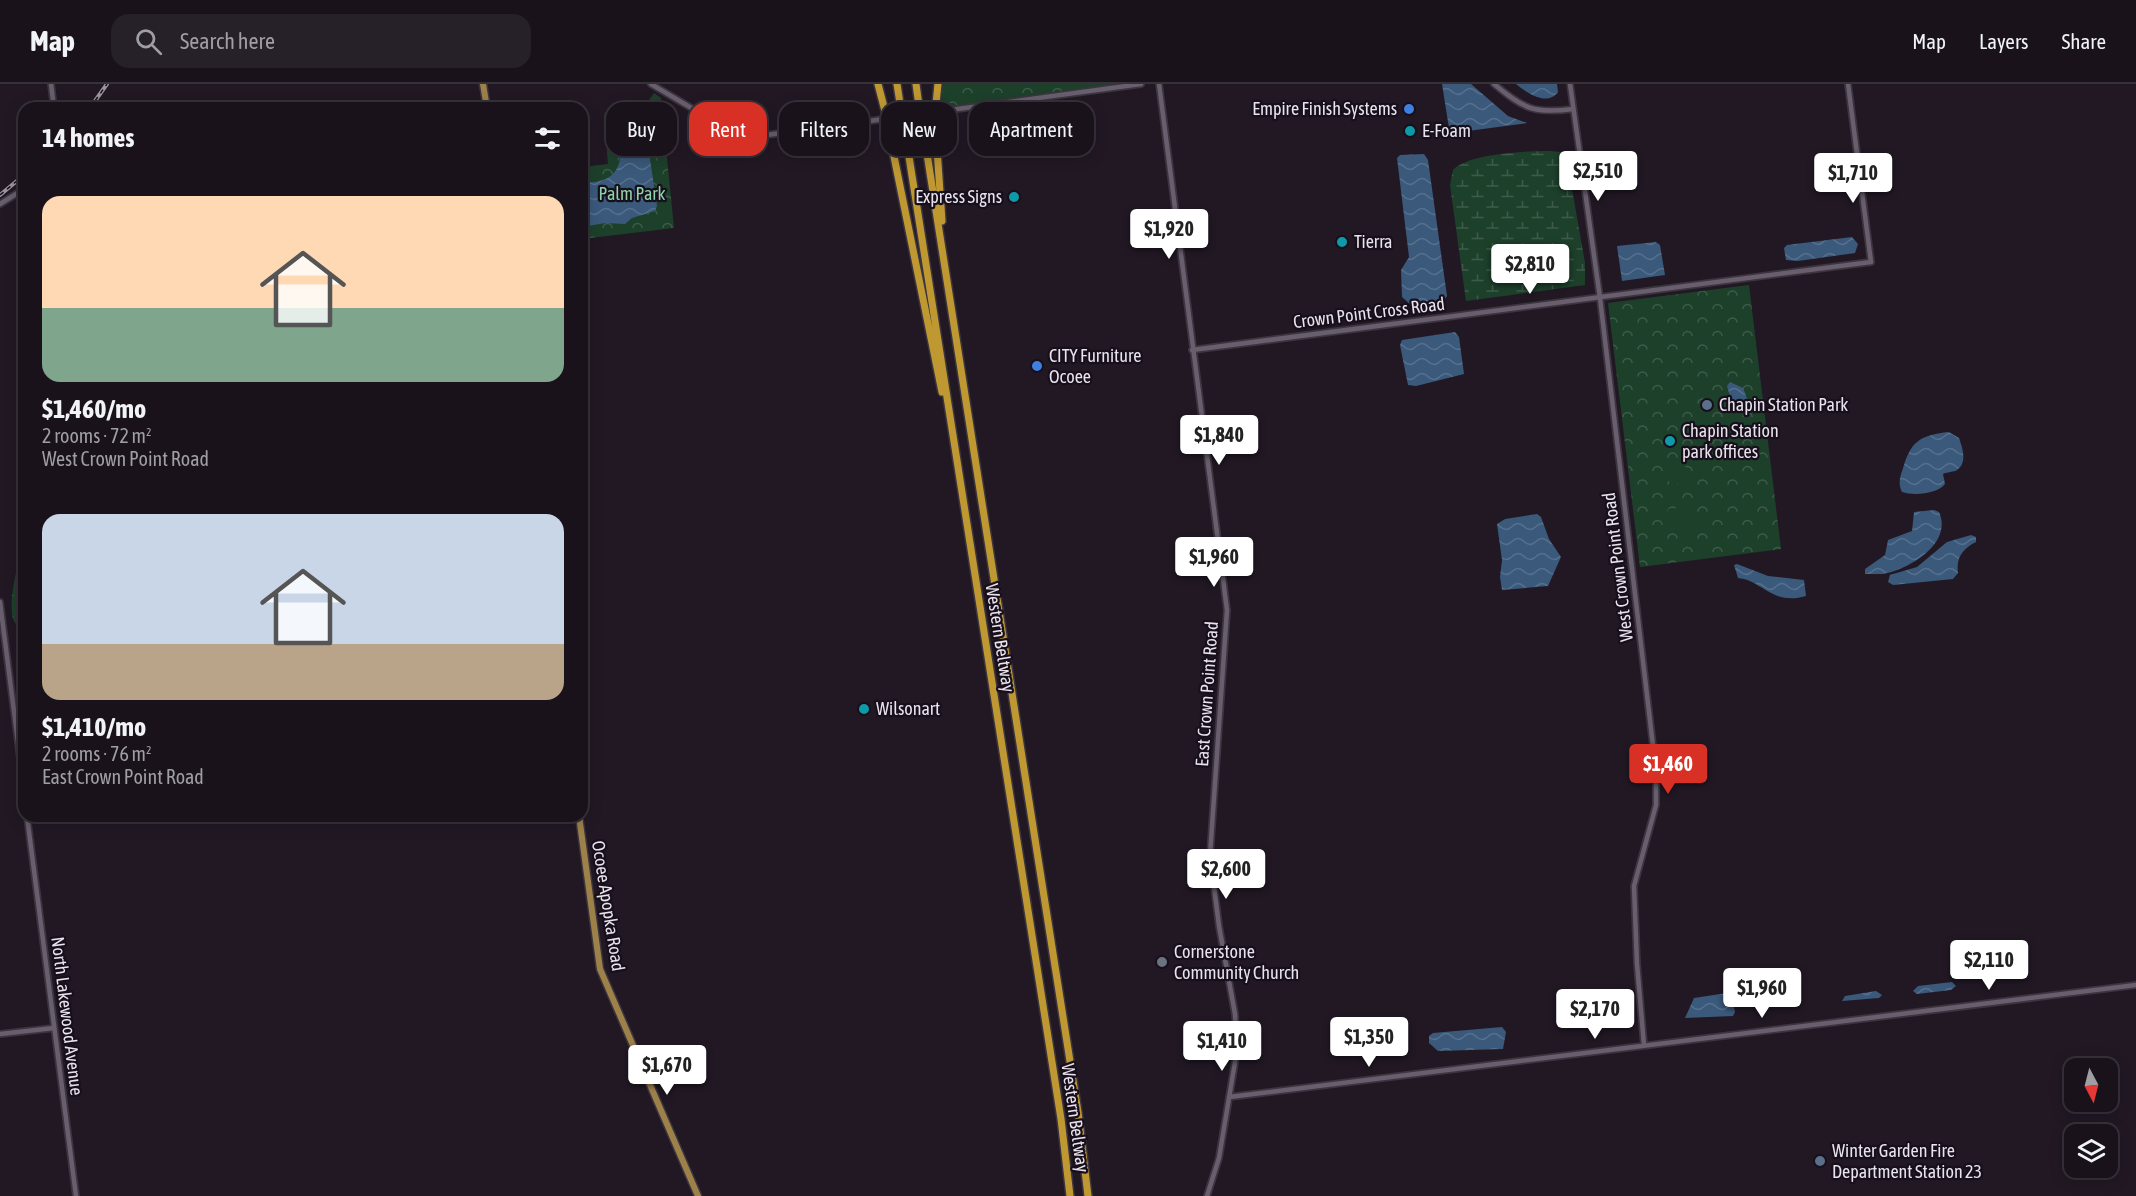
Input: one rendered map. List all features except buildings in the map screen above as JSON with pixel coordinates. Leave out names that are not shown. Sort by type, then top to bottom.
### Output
[{"type":"highway","points":[[878,84],[962,492]]},
{"type":"highway","name":"Western Beltway","points":[[897,84],[1061,1119],[1070,1196]]},
{"type":"highway","name":"Western Beltway","points":[[916,84],[1074,1088],[1088,1196]]},
{"type":"highway","points":[[938,84],[935,154],[949,292]]},
{"type":"main road","points":[[483,84],[486,102]]},
{"type":"main road","name":"Ocoee Apopka Road","points":[[580,822],[600,969],[698,1196]]},
{"type":"street","points":[[51,84],[53,102]]},
{"type":"street","points":[[651,84],[725,128],[752,137],[1141,84]]},
{"type":"street","name":"East Crown Point Road","points":[[1159,84],[1227,610],[1210,855],[1237,1033],[1237,1050],[1219,1158],[1207,1196]]},
{"type":"street","points":[[1494,84],[1514,100],[1535,111],[1573,109]]},
{"type":"street","name":"West Crown Point Road","points":[[1570,84],[1600,298],[1657,779],[1656,806],[1634,886],[1637,964],[1644,1045]]},
{"type":"street","name":"Crown Point Cross Road","points":[[1192,350],[1871,262],[1848,84]]},
{"type":"street","points":[[0,204],[18,193]]},
{"type":"street","points":[[0,602],[18,742]]},
{"type":"street","name":"North Lakewood Avenue","points":[[28,822],[76,1196]]},
{"type":"street","points":[[1229,1097],[2136,985]]},
{"type":"street","points":[[0,1034],[54,1028]]},
{"type":"green space","points":[[939,84],[1114,84],[1003,102],[969,102],[969,107],[957,109],[957,102],[937,102]]},
{"type":"green space","name":"Palm Park","points":[[654,93],[661,98],[661,102],[648,102]]},
{"type":"green space","name":"Palm Park","points":[[606,112],[606,140],[604,116]]},
{"type":"green space","points":[[1561,152],[1567,160],[1585,263],[1585,285],[1466,301],[1450,185],[1453,170],[1461,164],[1484,157]]},
{"type":"green space","name":"Palm Park","points":[[607,156],[667,156],[674,228],[588,238],[588,166],[608,164]]},
{"type":"green space","points":[[1749,285],[1781,549],[1640,567],[1608,303]]},
{"type":"green space","points":[[1678,462],[1687,468],[1676,486],[1667,480]]},
{"type":"green space","points":[[1690,507],[1695,530],[1669,533],[1668,509]]},
{"type":"green space","points":[[18,566],[18,625],[13,618],[12,608]]},
{"type":"water","points":[[1442,84],[1471,84],[1508,116],[1527,123],[1453,133],[1449,128]]},
{"type":"water","points":[[1516,84],[1557,84],[1558,92],[1548,98],[1537,97]]},
{"type":"water","points":[[1424,154],[1428,160],[1447,296],[1443,301],[1411,305],[1402,297],[1401,270],[1409,257],[1397,158],[1400,155]]},
{"type":"water","points":[[620,156],[650,156],[657,206],[655,211],[632,218],[625,224],[605,223],[588,226],[588,182],[595,182],[612,175]]},
{"type":"water","points":[[1852,237],[1858,244],[1855,253],[1798,261],[1786,260],[1784,248],[1787,245]]},
{"type":"water","points":[[1656,242],[1660,245],[1665,275],[1622,281],[1617,246]]},
{"type":"water","points":[[1455,332],[1459,337],[1464,374],[1416,386],[1408,385],[1400,345],[1402,340]]},
{"type":"water","points":[[1730,382],[1743,388],[1749,404],[1746,410],[1741,410],[1731,400],[1727,386]]},
{"type":"water","points":[[1949,432],[1959,438],[1963,454],[1960,467],[1956,471],[1943,474],[1945,484],[1937,490],[1919,494],[1902,492],[1901,475],[1907,457],[1915,444],[1925,437]]},
{"type":"water","points":[[1934,510],[1939,512],[1942,523],[1940,534],[1935,544],[1926,553],[1905,567],[1894,571],[1883,574],[1865,574],[1865,569],[1885,555],[1888,540],[1912,531],[1914,512]]},
{"type":"water","points":[[1537,514],[1541,517],[1549,539],[1561,557],[1548,586],[1502,590],[1500,577],[1502,560],[1497,524],[1505,519]]},
{"type":"water","points":[[1971,535],[1976,537],[1976,542],[1961,554],[1958,573],[1953,579],[1893,585],[1888,582],[1890,575],[1917,567],[1947,542]]},
{"type":"water","points":[[1737,564],[1768,576],[1804,580],[1806,596],[1784,598],[1738,578],[1734,565]]},
{"type":"water","points":[[1952,982],[1956,986],[1951,990],[1917,994],[1913,991],[1918,986]]},
{"type":"water","points":[[1876,991],[1882,995],[1879,998],[1842,1001],[1845,996]]},
{"type":"water","points":[[1727,993],[1732,998],[1735,1012],[1733,1016],[1685,1018],[1694,998]]},
{"type":"water","points":[[1502,1027],[1506,1032],[1503,1049],[1438,1051],[1429,1043],[1429,1036],[1433,1033]]},
{"type":"railway","points":[[94,102],[107,84]]},
{"type":"railway","points":[[0,195],[18,180]]},
{"type":"place","name":"Empire Finish Systems","points":[[1409,109]]},
{"type":"place","name":"E-Foam","points":[[1410,131]]},
{"type":"place","name":"Express Signs","points":[[1014,197]]},
{"type":"place","name":"Tierra","points":[[1342,242]]},
{"type":"place","name":"CITY Furniture Ocoee","points":[[1037,366]]},
{"type":"place","name":"Chapin Station Park","points":[[1707,405]]},
{"type":"place","name":"Chapin Station park offices","points":[[1670,441]]},
{"type":"place","name":"Wilsonart","points":[[864,709]]},
{"type":"place","name":"Cornerstone Community Church","points":[[1162,962]]},
{"type":"place","name":"Winter Garden Fire Department Station 23","points":[[1820,1161]]}]
